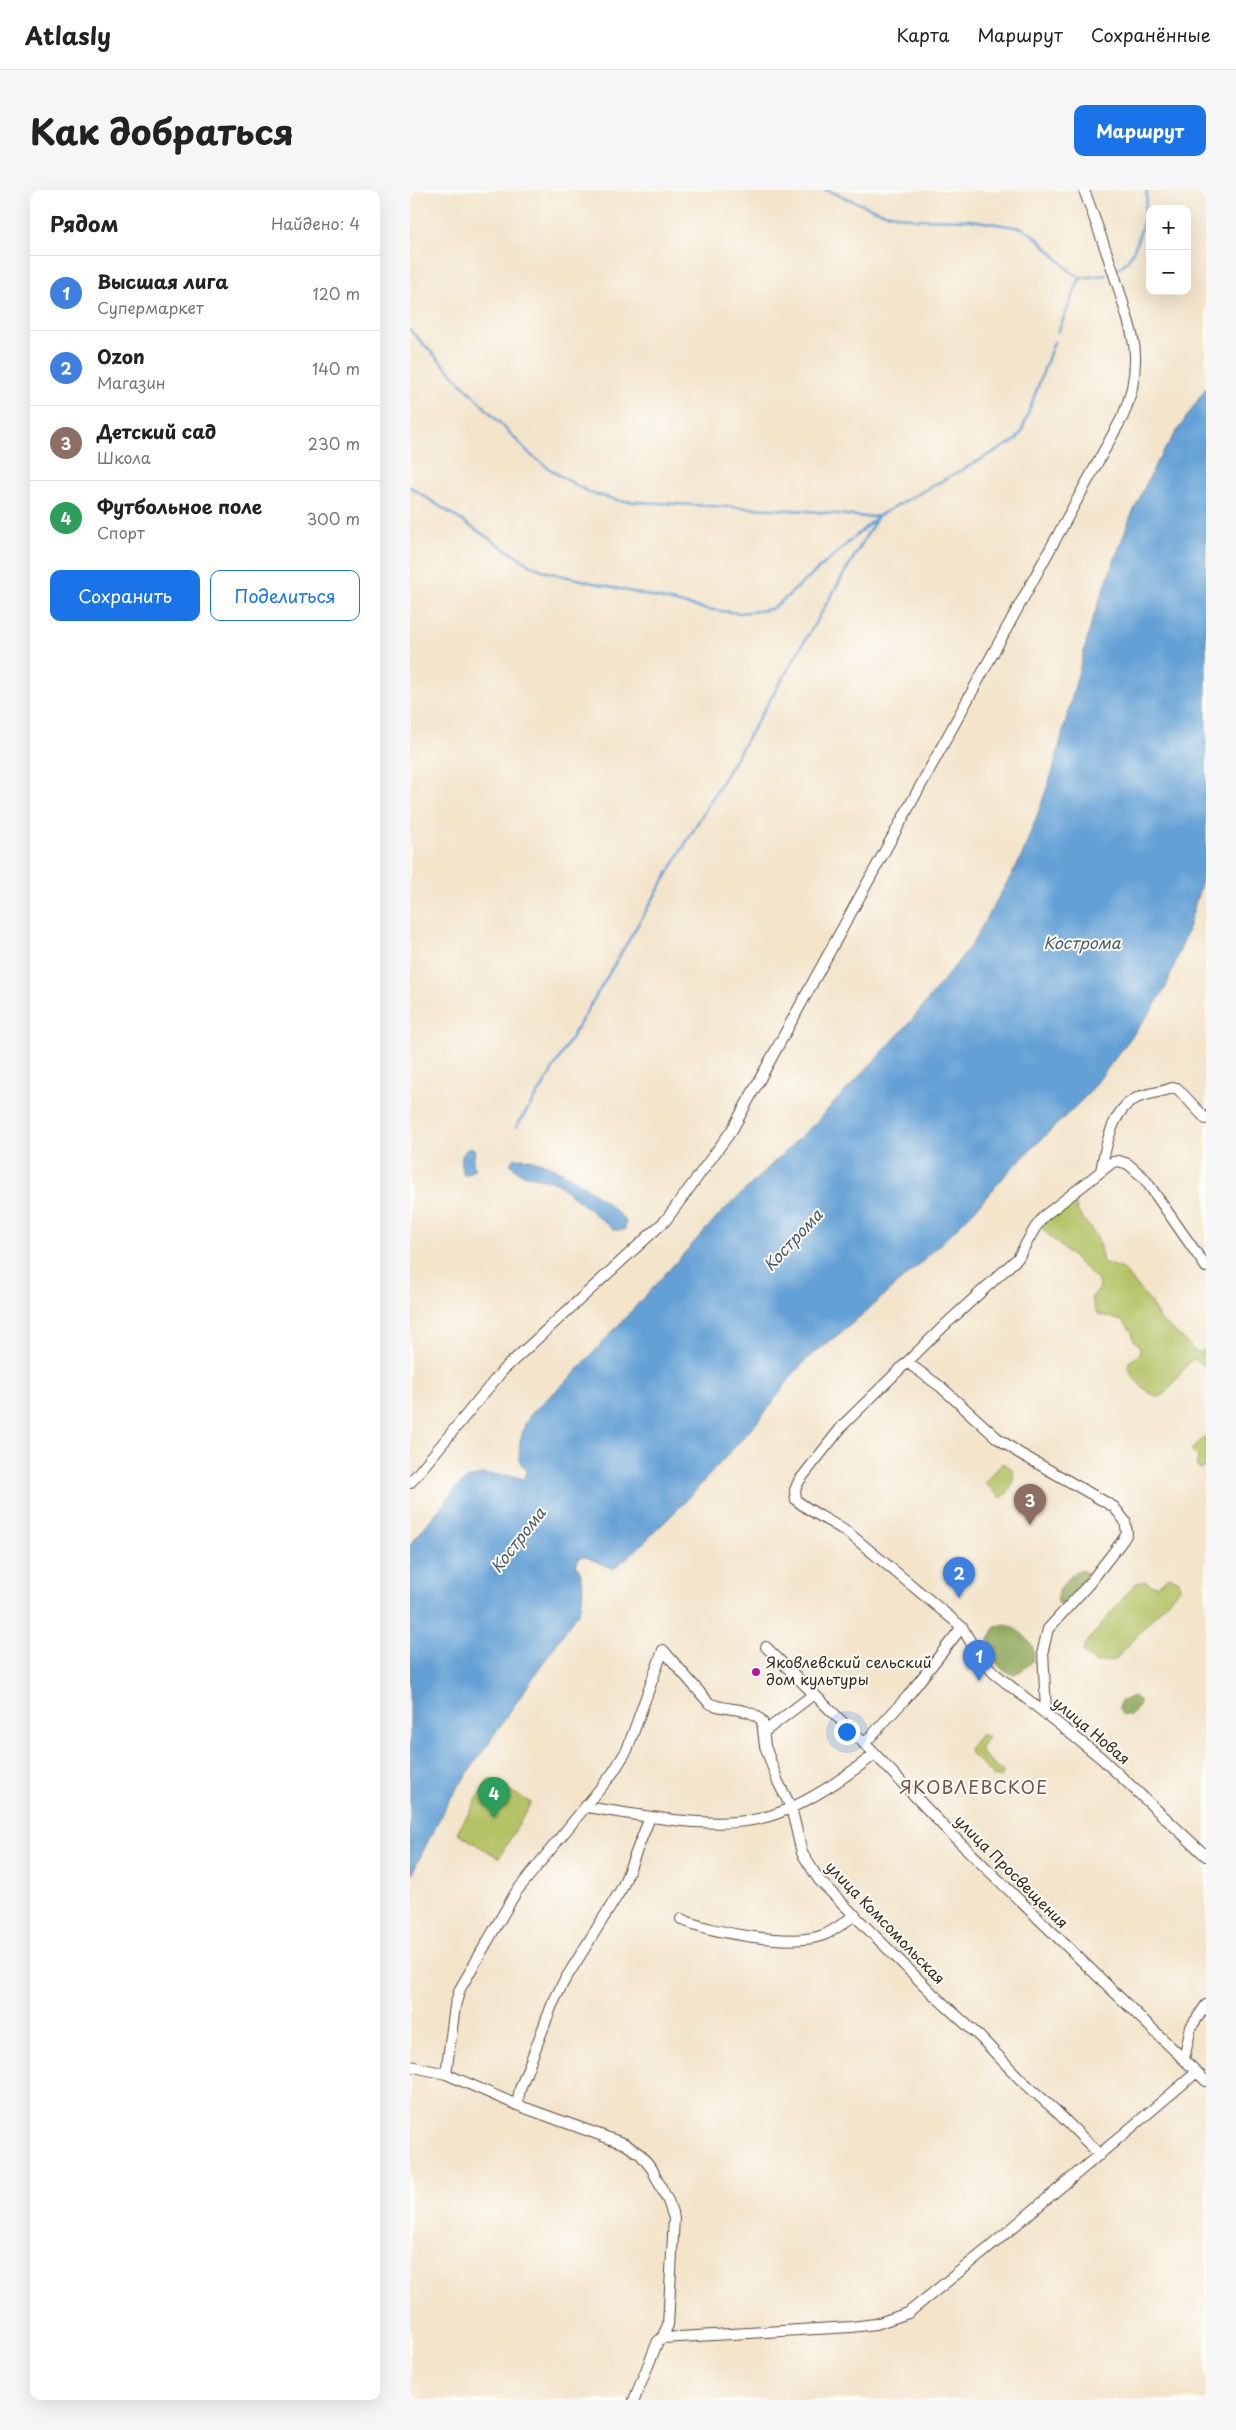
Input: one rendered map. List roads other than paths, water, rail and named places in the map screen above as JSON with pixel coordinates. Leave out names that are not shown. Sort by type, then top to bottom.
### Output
[{"type":"street","points":[[410,1484],[503,1370],[666,1220],[732,1130],[1123,416],[1131,395],[1136,357],[1116,281],[1084,190]]},
{"type":"street","points":[[1101,1171],[1108,1138],[1113,1125],[1123,1110],[1137,1097],[1177,1088],[1206,1119]]},
{"type":"street","points":[[1046,1712],[1043,1650],[1048,1629],[1088,1585],[1127,1533],[1125,1521],[1114,1507],[1019,1453],[996,1437],[940,1387],[908,1363],[946,1324],[1018,1258],[1044,1216],[1113,1162],[1119,1161],[1128,1164],[1144,1178],[1206,1267]]},
{"type":"street","name":"улица Новая","points":[[908,1363],[844,1424],[804,1474],[797,1486],[796,1500],[811,1512],[837,1524],[962,1628],[979,1657],[994,1672],[1102,1758],[1206,1856]]},
{"type":"street","points":[[864,1744],[907,1697],[962,1628]]},
{"type":"street","name":"улица Просвещения","points":[[766,1648],[875,1754],[951,1834],[1206,2081]]},
{"type":"street","name":"улица Комсомольская","points":[[586,1807],[612,1774],[627,1750],[664,1650],[709,1703],[715,1707],[752,1712],[762,1721],[765,1746],[778,1782],[791,1807],[802,1853],[819,1880],[934,1995],[981,2038],[1020,2079],[1055,2110],[1100,2155]]},
{"type":"street","points":[[764,1732],[814,1694]]},
{"type":"street","points":[[446,2074],[455,2006],[460,1989],[516,1892],[586,1807],[650,1817],[724,1822],[780,1813],[829,1786],[875,1754]]},
{"type":"street","points":[[517,2106],[520,2089],[552,2005],[563,1982],[622,1888],[650,1817]]},
{"type":"street","points":[[681,1919],[695,1926],[726,1934],[780,1939],[826,1934],[855,1915]]},
{"type":"street","points":[[1184,2060],[1191,2027],[1206,2005]]},
{"type":"street","points":[[410,2066],[446,2074],[517,2106],[625,2144],[641,2155],[652,2169],[674,2218],[668,2325],[662,2338],[658,2341],[634,2400]]},
{"type":"street","points":[[662,2338],[852,2327],[895,2319],[908,2313],[1100,2155],[1197,2072]]},
{"type":"water","name":"Кострома","points":[[1206,388],[1206,867],[1187,932],[1166,987],[1151,1011],[1089,1093],[1010,1170],[974,1211],[920,1264],[847,1328],[809,1357],[794,1373],[761,1418],[684,1503],[631,1555],[613,1569],[586,1557],[579,1558],[576,1565],[581,1575],[583,1587],[579,1611],[448,1802],[410,1877],[410,1545],[456,1488],[467,1479],[483,1474],[513,1476],[524,1479],[527,1472],[519,1460],[520,1441],[526,1421],[532,1413],[572,1376],[719,1215],[814,1124],[875,1060],[912,1020],[972,944],[1021,858],[1041,805],[1053,770],[1092,621],[1130,518],[1157,461]]},
{"type":"water","points":[[471,1147],[475,1150],[473,1163],[475,1169],[465,1176],[461,1168],[461,1160],[464,1152]]},
{"type":"water","points":[[522,1158],[549,1166],[564,1173],[592,1191],[626,1221],[625,1230],[614,1230],[557,1183],[520,1173],[510,1164],[513,1159]]},
{"type":"waterway","points":[[826,190],[881,212],[915,219],[971,220],[1022,228],[1036,237],[1071,272],[1081,278],[1106,275]]},
{"type":"waterway","points":[[1117,269],[1125,263],[1136,245],[1143,222],[1147,190]]},
{"type":"waterway","points":[[1058,332],[1080,278]]},
{"type":"waterway","points":[[410,330],[532,456],[557,474],[590,493],[621,501],[808,511],[865,517],[878,516],[1016,440],[1021,433],[1054,342]]},
{"type":"waterway","points":[[410,487],[530,565],[547,572],[705,609],[739,613],[771,609],[875,519]]},
{"type":"waterway","points":[[516,1127],[543,1086],[878,516]]},
{"type":"place","name":"Детский сад","points":[[1030,1525]]},
{"type":"place","name":"Ozon","points":[[959,1598]]},
{"type":"place","name":"Яковлевский сельский дом культуры","points":[[756,1672]]},
{"type":"place","name":"Высшая лига","points":[[979,1681]]},
{"type":"place","name":"Футбольное поле","points":[[494,1818]]},
{"type":"district","name":"ЯКОВЛЕВСКОЕ","points":[[974,1788]]}]
